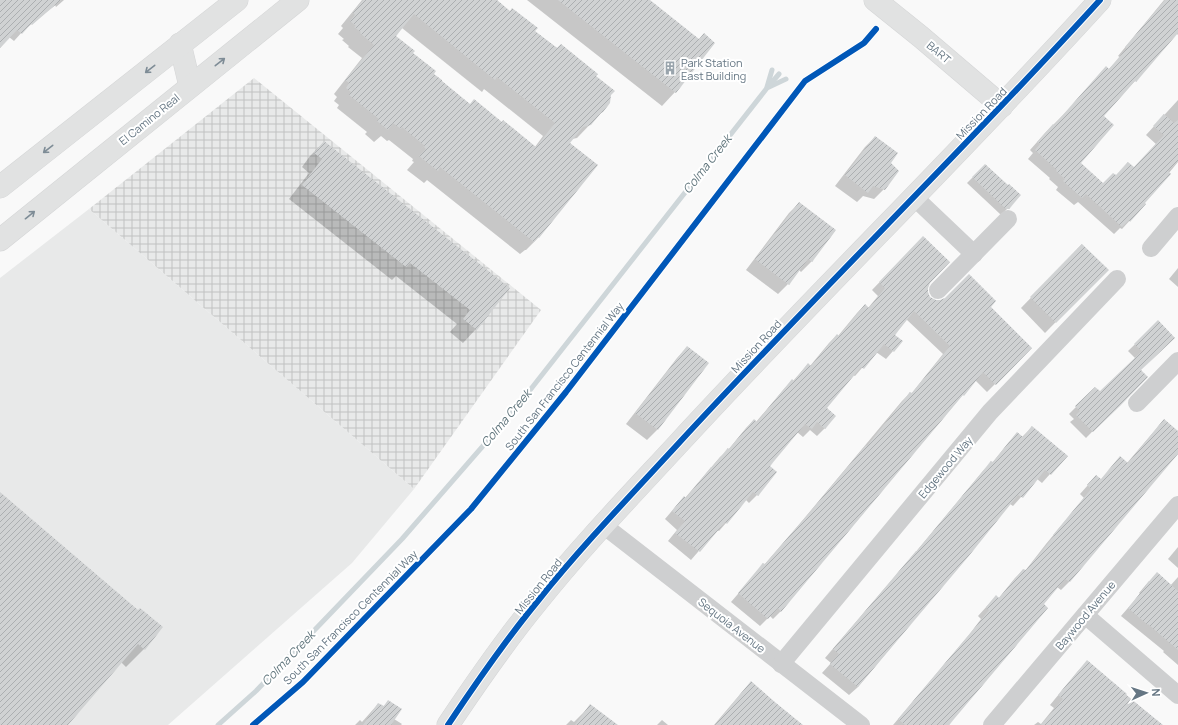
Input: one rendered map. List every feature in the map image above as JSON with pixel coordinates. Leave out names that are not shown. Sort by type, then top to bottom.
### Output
[{"type":"main road","points":[[0,188],[237,0]]},
{"type":"main road","name":"El Camino Real","points":[[0,240],[298,0]]},
{"type":"main road","name":"BART","points":[[875,0],[1002,106]]},
{"type":"main road","name":"Mission Road","points":[[448,725],[477,682],[532,608],[603,525],[774,341],[1002,106],[1100,0]]},
{"type":"main road","points":[[180,44],[190,86]]},
{"type":"street","points":[[914,196],[974,254]]},
{"type":"street","points":[[1151,248],[1178,216]]},
{"type":"street","points":[[938,290],[1008,219]]},
{"type":"street","name":"Edgewood Way","points":[[781,664],[990,412],[1117,279]]},
{"type":"street","points":[[1137,403],[1174,373]]},
{"type":"street","name":"Baywood Avenue","points":[[992,725],[1178,505]]},
{"type":"street","name":"Sequoia Avenue","points":[[603,525],[861,725]]},
{"type":"street","points":[[1085,615],[1178,695]]},
{"type":"shaded area","points":[[254,78],[541,310],[414,489],[89,209]]},
{"type":"shaded area","points":[[89,209],[414,489],[352,563],[168,725],[0,725],[0,278]]},
{"type":"building","points":[[0,0],[61,0],[32,25],[31,24],[22,34],[17,30],[0,48]]},
{"type":"building","points":[[363,0],[497,0],[510,11],[512,8],[538,28],[535,31],[557,48],[561,44],[598,74],[596,76],[615,91],[611,95],[610,103],[603,112],[591,125],[583,127],[570,143],[598,165],[539,238],[538,237],[534,242],[440,167],[438,171],[419,156],[426,149],[424,147],[425,146],[402,127],[401,129],[393,123],[388,130],[377,121],[379,119],[349,95],[351,92],[346,88],[349,83],[345,80],[374,45],[354,27],[356,26],[350,21],[355,15],[353,12]],"holes":[[[414,14],[495,80],[497,77],[555,123],[536,147],[474,99],[470,104],[434,74],[436,71],[413,53],[415,51],[396,36]]]},
{"type":"building","name":"Park Station East Building","points":[[558,0],[650,0],[699,39],[704,33],[715,43],[676,93]]},
{"type":"building","points":[[1165,0],[1178,0],[1178,33],[1136,82],[1135,81],[1104,116],[1114,125],[1081,163],[1103,183],[1113,173],[1116,175],[1128,162],[1134,167],[1164,135],[1153,126],[1164,114],[1174,123],[1178,120],[1178,161],[1168,171],[1171,174],[1145,203],[1146,204],[1130,222],[1129,220],[1122,227],[1086,194],[1082,198],[1063,181],[1065,179],[1056,171],[1057,170],[1035,150],[1040,144],[1037,142],[1106,66],[1109,69],[1127,48],[1125,47]]},
{"type":"building","points":[[875,136],[898,153],[891,163],[899,171],[885,190],[873,186],[868,193],[845,175]]},
{"type":"building","points":[[324,141],[510,288],[477,330],[463,319],[470,310],[410,263],[406,267],[302,185],[322,159],[314,153]]},
{"type":"building","points":[[985,164],[1021,195],[1009,209],[1006,209],[972,177]]},
{"type":"building","points":[[799,202],[836,230],[812,262],[808,259],[789,285],[755,259]]},
{"type":"building","points":[[923,236],[950,262],[930,283],[928,292],[930,297],[936,300],[945,298],[969,274],[996,301],[991,307],[1032,348],[996,385],[983,372],[781,612],[778,608],[768,619],[738,593],[763,563],[765,564],[810,512],[866,445],[867,446],[910,392],[912,393],[950,346],[914,311],[895,335],[903,341],[894,352],[884,344],[864,369],[861,367],[827,408],[836,416],[825,429],[817,422],[812,429],[805,424],[770,466],[777,472],[758,496],[753,492],[727,524],[725,522],[700,552],[675,533],[685,521],[672,511],[684,496],[686,498],[711,467],[728,448],[729,449],[754,419],[757,422],[792,379],[794,381],[808,363],[811,366],[837,334],[839,336],[865,304],[869,308],[885,288],[879,282]]},
{"type":"building","points":[[1082,244],[1109,270],[1056,323],[1030,297]]},
{"type":"building","points":[[1158,320],[1175,338],[1141,370],[1148,377],[1093,432],[1076,415],[1080,411],[1075,406],[1095,387],[1100,391],[1142,351],[1134,344]]},
{"type":"building","points":[[687,346],[709,363],[658,430],[635,413]]},
{"type":"building","points":[[1164,419],[1178,431],[1178,454],[1070,582],[1065,579],[1044,604],[1048,608],[949,725],[905,725],[898,719],[989,610],[986,607],[996,595],[999,598],[1023,569],[1026,570],[1054,536],[1053,535],[1091,489],[1087,485],[1096,475],[1101,479],[1120,456],[1128,463]]},
{"type":"building","points":[[1032,426],[1068,456],[1051,475],[1045,470],[1023,498],[1018,495],[968,557],[858,687],[830,664],[839,654],[833,649],[991,461],[993,462],[1017,432],[1023,437]]},
{"type":"building","points":[[0,492],[138,610],[140,608],[163,627],[145,650],[138,644],[68,725],[0,725]]},
{"type":"building","points":[[1157,572],[1178,591],[1178,650],[1128,608]]},
{"type":"building","points":[[1087,660],[1127,694],[1126,695],[1163,725],[1041,725],[1063,699],[1058,695]]},
{"type":"building","points":[[751,681],[776,703],[803,725],[715,725]]},
{"type":"building","points":[[388,700],[402,709],[391,725],[363,725],[378,703],[384,706]]},
{"type":"building","points":[[590,704],[618,725],[575,725]]},
{"type":"waterway","name":"Colma Creek","points":[[767,87],[772,70]]},
{"type":"waterway","name":"Colma Creek","points":[[218,725],[256,691],[402,539],[516,408],[779,74]]},
{"type":"waterway","name":"Colma Creek","points":[[769,87],[786,79]]},
{"type":"cycle path","points":[[448,725],[480,678],[525,617],[588,542],[730,388],[996,112],[1100,0]]},
{"type":"cycle path","name":"South San Francisco Centennial Way","points":[[253,725],[303,682],[471,509],[566,392],[805,81],[864,43],[876,29]]},
{"type":"place","name":"Park Station East Building","points":[[670,68]]}]
